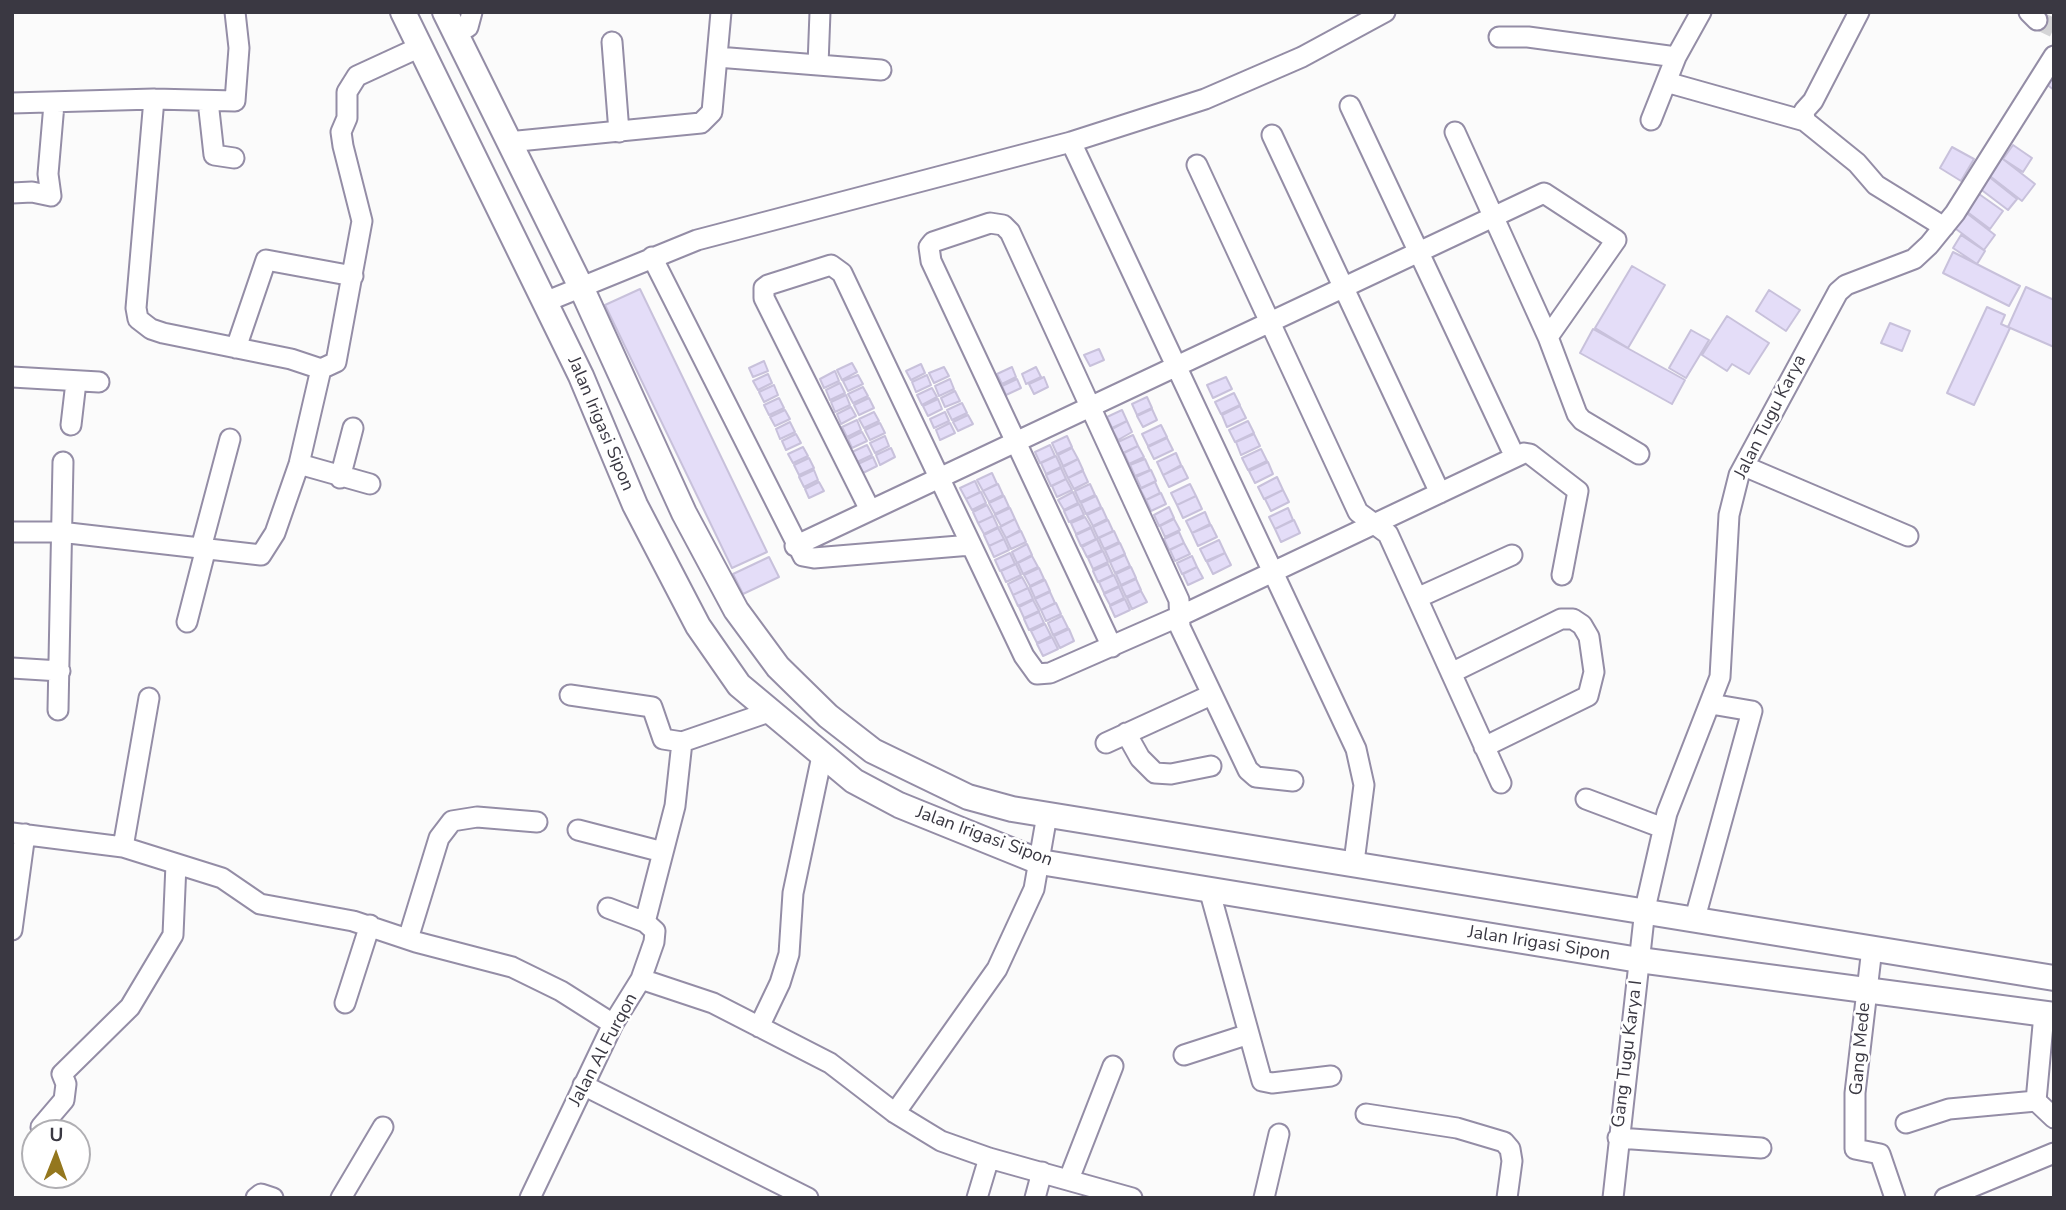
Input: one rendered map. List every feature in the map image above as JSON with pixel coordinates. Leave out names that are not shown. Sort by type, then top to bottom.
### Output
[{"type":"street","points":[[12,103],[54,104],[154,99],[235,101],[239,48],[235,12]]},
{"type":"street","name":"Jalan Irigasi Sipon","points":[[403,12],[548,301],[635,505],[698,626],[739,685],[822,757],[855,779],[911,810],[1041,860],[1209,890],[1640,956],[1867,985],[2049,1015]]},
{"type":"street","points":[[154,99],[137,315],[151,329],[321,369],[336,362],[362,221],[341,132],[347,118],[348,92],[357,76],[420,47],[450,23],[468,27],[472,12]]},
{"type":"street","points":[[508,142],[696,125],[706,119],[712,112],[721,12]]},
{"type":"street","points":[[818,65],[820,12]]},
{"type":"street","points":[[548,301],[697,240],[1071,142],[1205,99],[1248,82],[1385,12]]},
{"type":"street","points":[[1651,120],[1676,57],[1701,12]]},
{"type":"street","points":[[1805,121],[1804,111],[1813,101],[1859,12]]},
{"type":"street","name":"Jalan Irigasi Sipon","points":[[450,23],[684,513],[736,610],[778,667],[828,716],[872,753],[968,797],[1047,817],[1354,862],[1645,913],[1695,918],[1871,953],[2054,978]]},
{"type":"street","points":[[1499,37],[1528,37],[1676,57]]},
{"type":"street","points":[[612,42],[619,132]]},
{"type":"street","name":"Jalan Tugu Karya","points":[[1645,913],[1663,828],[1711,704],[1722,660],[1729,515],[1744,466],[1838,292],[1846,285],[1914,259],[1944,227],[2054,56]]},
{"type":"street","points":[[717,57],[881,70]]},
{"type":"street","points":[[1666,82],[1805,121],[1857,163],[1867,177],[1944,227]]},
{"type":"street","points":[[208,101],[214,155],[234,158]]},
{"type":"street","points":[[12,193],[32,192],[51,196],[48,174],[54,104]]},
{"type":"street","points":[[1350,106],[1515,457]]},
{"type":"street","points":[[1455,132],[1548,337],[1582,420],[1639,454]]},
{"type":"street","points":[[1272,135],[1440,493]]},
{"type":"street","points":[[1071,142],[1356,749],[1362,769],[1364,801],[1354,862]]},
{"type":"street","points":[[1197,165],[1358,512],[1388,534],[1501,783]]},
{"type":"street","points":[[795,546],[1544,193],[1616,240],[1548,337]]},
{"type":"street","points":[[1112,646],[931,261],[929,247],[933,242],[990,223],[1007,228],[1179,600],[1180,627],[1251,775],[1293,781]]},
{"type":"street","points":[[652,257],[795,546],[803,556],[814,558],[971,545]]},
{"type":"street","points":[[236,348],[266,260],[353,276]]},
{"type":"street","points":[[870,510],[764,298],[764,288],[768,285],[827,266],[840,269],[1032,671],[1050,673],[1112,646],[1515,457],[1530,454],[1578,491],[1562,575]]},
{"type":"street","points":[[12,532],[60,532],[261,555],[275,533],[299,464],[321,369]]},
{"type":"street","points":[[12,377],[99,382]]},
{"type":"street","points":[[71,425],[76,382]]},
{"type":"street","points":[[340,478],[353,428]]},
{"type":"street","points":[[187,622],[230,439]]},
{"type":"street","points":[[58,710],[63,462]]},
{"type":"street","points":[[299,464],[340,478],[370,484]]},
{"type":"street","points":[[1744,466],[1908,536]]},
{"type":"street","points":[[1417,598],[1512,555]]},
{"type":"street","points":[[1451,673],[1561,619],[1573,619],[1582,625],[1589,637],[1594,672],[1588,696],[1484,747]]},
{"type":"street","points":[[12,668],[60,671]]},
{"type":"street","points":[[570,695],[652,707],[663,739],[682,742],[769,712]]},
{"type":"street","points":[[1106,743],[1211,695]]},
{"type":"street","points":[[123,847],[149,698]]},
{"type":"street","points":[[1695,918],[1752,711],[1711,704]]},
{"type":"street","points":[[1126,733],[1140,758],[1155,773],[1171,774],[1211,766]]},
{"type":"street","points":[[645,922],[675,806],[682,742]]},
{"type":"street","points":[[855,779],[872,753]]},
{"type":"street","points":[[760,1027],[780,983],[789,954],[793,893],[822,757]]},
{"type":"street","points":[[1586,799],[1663,828]]},
{"type":"street","points":[[408,939],[439,838],[452,821],[477,817],[537,822]]},
{"type":"street","points":[[895,1113],[997,969],[1028,905],[1041,860],[1047,817]]},
{"type":"street","points":[[578,830],[663,852]]},
{"type":"street","points":[[12,930],[19,834],[123,847],[222,878],[260,904],[370,925],[408,939],[512,967],[561,991],[613,1024]]},
{"type":"street","points":[[48,1119],[64,1100],[66,1084],[62,1074],[130,1007],[173,934],[176,864]]},
{"type":"street","points":[[1209,890],[1262,1081],[1272,1083],[1331,1076]]},
{"type":"street","points":[[608,908],[645,922],[656,936],[641,979]]},
{"type":"street","name":"Gang Tugu Karya I","points":[[1613,1198],[1645,913]]},
{"type":"street","points":[[345,1003],[370,925]]},
{"type":"street","name":"Gang Mede","points":[[1871,953],[1855,1093],[1857,1150],[1872,1150],[1880,1154],[1895,1198]]},
{"type":"street","name":"Jalan Al Furqon","points":[[530,1198],[613,1024],[641,979],[713,1003],[830,1063],[895,1113],[941,1141],[989,1158],[1069,1179],[1109,1194],[1132,1198]]},
{"type":"street","points":[[2036,1101],[2049,1015]]},
{"type":"street","points":[[1184,1055],[1249,1034]]},
{"type":"street","points":[[1069,1179],[1113,1066]]},
{"type":"street","points":[[583,1085],[808,1198]]},
{"type":"street","points":[[1906,1123],[1949,1109],[2036,1101],[2054,1118]]},
{"type":"street","points":[[1366,1114],[1457,1128],[1504,1142],[1510,1149],[1512,1161],[1507,1198]]},
{"type":"street","points":[[341,1198],[383,1127]]},
{"type":"street","points":[[1264,1198],[1279,1134]]},
{"type":"street","points":[[1618,1138],[1761,1148]]},
{"type":"street","points":[[1945,1198],[2054,1153]]},
{"type":"street","points":[[977,1198],[989,1158]]},
{"type":"street","points":[[1035,1198],[1042,1172]]},
{"type":"street","points":[[256,1198],[261,1194],[273,1198]]},
{"type":"building","points":[[2054,74],[2054,90],[2046,84]]},
{"type":"building","points":[[2013,145],[2032,158],[2023,172],[2003,159]]},
{"type":"building","points":[[1952,147],[1974,159],[1961,181],[1940,168]]},
{"type":"building","points":[[1999,156],[2035,184],[2022,201],[1986,173]]},
{"type":"building","points":[[1988,176],[2017,199],[2008,210],[1979,188]]},
{"type":"building","points":[[1979,194],[2003,211],[1990,229],[1966,211]]},
{"type":"building","points":[[1964,211],[1995,235],[1984,250],[1952,226]]},
{"type":"building","points":[[1961,235],[1985,251],[1977,264],[1953,248]]},
{"type":"building","points":[[1953,252],[2020,286],[2009,306],[1943,273]]},
{"type":"building","points":[[1632,266],[1665,285],[1628,348],[1595,328]]},
{"type":"building","points":[[2026,287],[2054,300],[2054,347],[2008,327]]},
{"type":"building","points":[[640,289],[767,552],[732,568],[605,305]]},
{"type":"building","points":[[1769,290],[1800,310],[1786,331],[1756,311]]},
{"type":"building","points":[[1987,307],[2005,315],[2001,324],[2010,328],[1974,405],[1947,393]]},
{"type":"building","points":[[1727,316],[1769,343],[1749,374],[1732,364],[1727,371],[1702,355]]},
{"type":"building","points":[[1890,323],[1910,331],[1902,351],[1881,343]]},
{"type":"building","points":[[1593,329],[1685,380],[1672,404],[1580,353]]},
{"type":"building","points":[[1691,330],[1709,340],[1686,378],[1669,368]]},
{"type":"building","points":[[1099,349],[1104,360],[1090,366],[1084,355]]},
{"type":"building","points":[[764,361],[768,371],[753,377],[749,368]]},
{"type":"building","points":[[852,363],[857,372],[842,380],[837,370]]},
{"type":"building","points":[[921,364],[925,373],[911,380],[906,371]]},
{"type":"building","points":[[944,367],[949,376],[934,383],[929,373]]},
{"type":"building","points":[[1012,367],[1016,377],[1002,384],[997,374]]},
{"type":"building","points":[[1036,367],[1041,377],[1026,384],[1022,374]]},
{"type":"building","points":[[835,371],[839,381],[824,388],[820,379]]},
{"type":"building","points":[[768,374],[772,383],[758,390],[753,381]]},
{"type":"building","points":[[858,375],[863,384],[848,391],[843,381]]},
{"type":"building","points":[[927,375],[931,385],[916,392],[912,382]]},
{"type":"building","points":[[1044,377],[1048,387],[1034,394],[1029,384]]},
{"type":"building","points":[[1226,377],[1232,389],[1213,398],[1207,385]]},
{"type":"building","points":[[950,379],[954,389],[939,396],[935,386]]},
{"type":"building","points":[[1017,379],[1021,388],[1006,395],[1002,386]]},
{"type":"building","points":[[840,383],[845,393],[830,400],[826,390]]},
{"type":"building","points":[[774,385],[778,395],[764,402],[759,392]]},
{"type":"building","points":[[863,387],[868,396],[853,403],[848,394]]},
{"type":"building","points":[[932,388],[937,397],[922,405],[917,395]]},
{"type":"building","points":[[955,391],[960,401],[945,407],[941,398]]},
{"type":"building","points":[[1234,393],[1240,405],[1221,414],[1215,402]]},
{"type":"building","points":[[846,395],[850,405],[835,412],[831,402]]},
{"type":"building","points":[[1147,397],[1152,408],[1137,415],[1132,404]]},
{"type":"building","points":[[779,398],[784,408],[769,415],[764,405]]},
{"type":"building","points":[[869,398],[874,408],[859,415],[854,405]]},
{"type":"building","points":[[938,399],[942,409],[928,416],[923,406]]},
{"type":"building","points":[[962,403],[967,413],[952,420],[947,410]]},
{"type":"building","points":[[1240,406],[1246,418],[1227,427],[1222,415]]},
{"type":"building","points":[[851,407],[856,416],[841,424],[837,414]]},
{"type":"building","points":[[1152,409],[1157,420],[1143,427],[1137,416]]},
{"type":"building","points":[[785,410],[790,419],[775,426],[770,417]]},
{"type":"building","points":[[1122,410],[1127,421],[1112,428],[1107,417]]},
{"type":"building","points":[[874,412],[879,421],[864,428],[859,419]]},
{"type":"building","points":[[945,412],[949,421],[934,428],[930,419]]},
{"type":"building","points":[[968,415],[973,424],[958,431],[953,422]]},
{"type":"building","points":[[857,420],[861,430],[847,437],[842,427]]},
{"type":"building","points":[[1127,421],[1132,432],[1118,440],[1112,429]]},
{"type":"building","points":[[1248,421],[1254,433],[1235,442],[1229,430]]},
{"type":"building","points":[[790,422],[795,432],[780,439],[776,429]]},
{"type":"building","points":[[880,423],[885,433],[870,440],[865,430]]},
{"type":"building","points":[[950,423],[955,433],[940,440],[936,430]]},
{"type":"building","points":[[1161,425],[1167,437],[1148,446],[1142,434]]},
{"type":"building","points":[[862,432],[867,441],[852,448],[848,439]]},
{"type":"building","points":[[796,434],[801,443],[786,450],[782,441]]},
{"type":"building","points":[[1254,434],[1260,446],[1241,455],[1236,442]]},
{"type":"building","points":[[1133,435],[1138,446],[1123,453],[1118,442]]},
{"type":"building","points":[[885,436],[889,446],[875,453],[870,443]]},
{"type":"building","points":[[1067,436],[1072,447],[1057,454],[1052,443]]},
{"type":"building","points":[[1167,438],[1173,450],[1154,459],[1148,447]]},
{"type":"building","points":[[867,445],[872,455],[857,462],[852,452]]},
{"type":"building","points":[[1050,445],[1055,456],[1040,463],[1035,452]]},
{"type":"building","points":[[1138,446],[1144,457],[1129,464],[1124,453]]},
{"type":"building","points":[[803,447],[808,456],[793,463],[788,454]]},
{"type":"building","points":[[891,448],[895,457],[880,465],[876,455]]},
{"type":"building","points":[[1072,448],[1078,459],[1063,466],[1058,455]]},
{"type":"building","points":[[1261,449],[1267,461],[1248,470],[1242,458]]},
{"type":"building","points":[[1176,453],[1181,465],[1163,475],[1157,462]]},
{"type":"building","points":[[1056,456],[1061,467],[1046,474],[1041,463]]},
{"type":"building","points":[[873,457],[877,466],[863,473],[858,464]]},
{"type":"building","points":[[809,458],[814,468],[799,475],[794,465]]},
{"type":"building","points":[[1078,459],[1083,470],[1068,478],[1063,467]]},
{"type":"building","points":[[1145,459],[1150,470],[1135,476],[1130,465]]},
{"type":"building","points":[[1268,462],[1273,474],[1255,483],[1249,471]]},
{"type":"building","points":[[1182,466],[1188,478],[1169,487],[1163,475]]},
{"type":"building","points":[[1061,468],[1066,479],[1051,486],[1046,475]]},
{"type":"building","points":[[814,470],[818,480],[804,487],[799,477]]},
{"type":"building","points":[[1151,470],[1156,481],[1141,488],[1136,477]]},
{"type":"building","points":[[1083,471],[1088,482],[1074,489],[1068,478]]},
{"type":"building","points":[[992,473],[997,484],[983,491],[977,480]]},
{"type":"building","points":[[1277,477],[1283,490],[1264,499],[1258,487]]},
{"type":"building","points":[[1066,479],[1072,490],[1057,497],[1052,486]]},
{"type":"building","points":[[975,481],[980,492],[966,499],[960,488]]},
{"type":"building","points":[[819,482],[824,491],[809,498],[805,489]]},
{"type":"building","points":[[1155,482],[1160,493],[1146,500],[1140,489]]},
{"type":"building","points":[[998,484],[1003,495],[989,502],[983,491]]},
{"type":"building","points":[[1090,484],[1095,495],[1080,502],[1075,491]]},
{"type":"building","points":[[1190,484],[1196,496],[1177,505],[1171,493]]},
{"type":"building","points":[[1283,490],[1289,502],[1271,511],[1265,499]]},
{"type":"building","points":[[981,492],[986,503],[972,510],[966,499]]},
{"type":"building","points":[[1073,492],[1078,503],[1064,510],[1058,500]]},
{"type":"building","points":[[1161,493],[1166,504],[1151,511],[1146,500]]},
{"type":"building","points":[[1004,496],[1009,507],[995,514],[989,503]]},
{"type":"building","points":[[1096,496],[1101,507],[1086,514],[1081,503]]},
{"type":"building","points":[[1196,496],[1202,509],[1183,518],[1177,505]]},
{"type":"building","points":[[1079,504],[1084,515],[1069,522],[1064,511]]},
{"type":"building","points":[[987,505],[993,516],[978,523],[973,512]]},
{"type":"building","points":[[1169,507],[1174,518],[1159,526],[1154,515]]},
{"type":"building","points":[[1010,508],[1015,519],[1001,526],[995,515]]},
{"type":"building","points":[[1102,508],[1107,519],[1093,526],[1087,515]]},
{"type":"building","points":[[1288,508],[1293,520],[1275,529],[1269,517]]},
{"type":"building","points":[[1205,512],[1210,524],[1192,533],[1186,521]]},
{"type":"building","points":[[993,516],[998,527],[984,534],[978,523]]},
{"type":"building","points":[[1085,517],[1091,527],[1076,534],[1071,523]]},
{"type":"building","points":[[1015,519],[1020,530],[1006,538],[1000,527]]},
{"type":"building","points":[[1174,519],[1180,530],[1165,537],[1160,526]]},
{"type":"building","points":[[1108,520],[1113,531],[1098,538],[1093,527]]},
{"type":"building","points":[[1294,520],[1300,533],[1281,542],[1275,529]]},
{"type":"building","points":[[1211,525],[1217,537],[1198,546],[1192,533]]},
{"type":"building","points":[[998,528],[1004,539],[989,546],[984,535]]},
{"type":"building","points":[[1091,528],[1096,539],[1081,546],[1076,535]]},
{"type":"building","points":[[1021,531],[1026,542],[1011,549],[1006,538]]},
{"type":"building","points":[[1114,531],[1119,542],[1104,549],[1099,538]]},
{"type":"building","points":[[1179,532],[1184,543],[1169,550],[1164,539]]},
{"type":"building","points":[[1004,539],[1009,550],[994,557],[989,546]]},
{"type":"building","points":[[1097,539],[1102,550],[1087,557],[1082,547]]},
{"type":"building","points":[[1219,540],[1225,553],[1206,561],[1200,549]]},
{"type":"building","points":[[1120,543],[1125,554],[1110,561],[1105,550]]},
{"type":"building","points":[[1184,543],[1190,554],[1175,561],[1170,550]]},
{"type":"building","points":[[1027,544],[1032,555],[1017,563],[1012,552]]},
{"type":"building","points":[[1103,551],[1108,562],[1093,569],[1088,558]]},
{"type":"building","points":[[1010,553],[1015,564],[1000,571],[995,560]]},
{"type":"building","points":[[1225,553],[1231,565],[1213,574],[1207,562]]},
{"type":"building","points":[[1125,555],[1130,566],[1115,573],[1110,562]]},
{"type":"building","points":[[1032,556],[1038,567],[1023,574],[1018,563]]},
{"type":"building","points":[[1192,556],[1197,567],[1182,574],[1177,563]]},
{"type":"building","points":[[769,557],[779,577],[743,594],[733,574]]},
{"type":"building","points":[[1016,564],[1021,575],[1006,582],[1001,571]]},
{"type":"building","points":[[1108,564],[1113,575],[1098,582],[1093,571]]},
{"type":"building","points":[[1131,567],[1136,578],[1121,585],[1116,574]]},
{"type":"building","points":[[1197,567],[1203,578],[1188,585],[1183,574]]},
{"type":"building","points":[[1039,568],[1044,579],[1030,586],[1024,575]]},
{"type":"building","points":[[1114,575],[1119,586],[1104,593],[1099,582]]},
{"type":"building","points":[[1022,577],[1028,588],[1013,595],[1008,584]]},
{"type":"building","points":[[1136,579],[1141,590],[1126,597],[1121,586]]},
{"type":"building","points":[[1045,580],[1050,591],[1035,598],[1030,587]]},
{"type":"building","points":[[1119,587],[1124,598],[1110,605],[1104,594]]},
{"type":"building","points":[[1028,588],[1033,599],[1018,606],[1013,595]]},
{"type":"building","points":[[1141,591],[1147,602],[1132,609],[1127,598]]},
{"type":"building","points":[[1050,592],[1055,603],[1041,610],[1035,599]]},
{"type":"building","points":[[1125,599],[1130,610],[1115,617],[1110,606]]},
{"type":"building","points":[[1033,600],[1039,611],[1024,618],[1019,607]]},
{"type":"building","points":[[1056,603],[1061,614],[1046,621],[1041,610]]},
{"type":"building","points":[[1039,612],[1044,623],[1029,630],[1024,619]]},
{"type":"building","points":[[1062,616],[1068,628],[1053,635],[1048,623]]},
{"type":"building","points":[[1045,624],[1051,636],[1037,643],[1031,631]]},
{"type":"building","points":[[1069,629],[1074,641],[1060,648],[1054,636]]},
{"type":"building","points":[[1052,637],[1058,649],[1043,656],[1037,644]]},
{"type":"tunnel","points":[[2037,20],[2054,28]]}]
